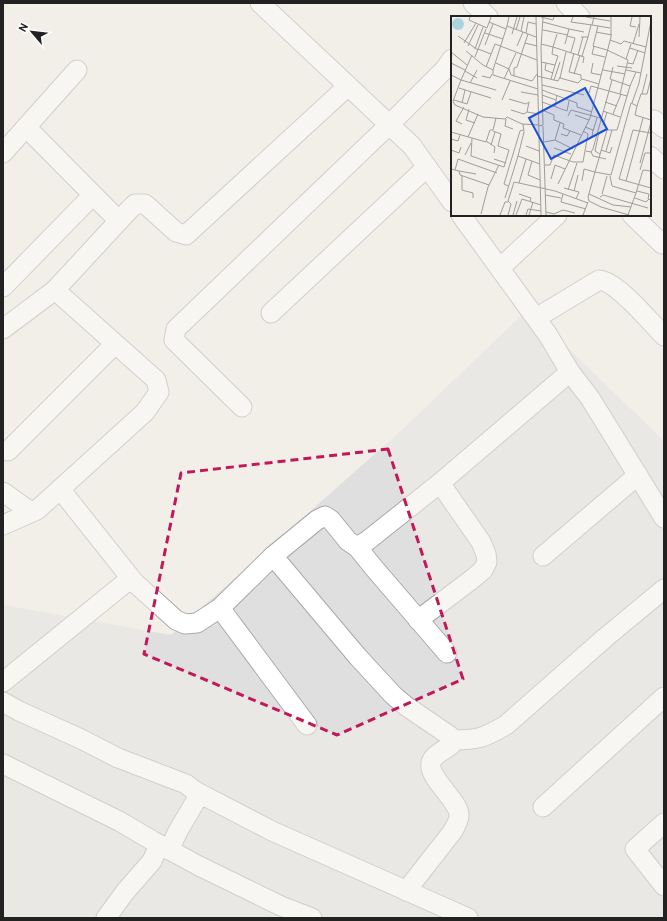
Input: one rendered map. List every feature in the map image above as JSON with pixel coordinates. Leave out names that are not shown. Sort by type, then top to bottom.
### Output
[{"type":"street","points":[[260,3],[412,146],[451,201]]},
{"type":"street","points":[[566,3],[579,16]]},
{"type":"street","points":[[242,407],[174,340],[176,329],[389,125],[445,69],[451,60]]},
{"type":"street","points":[[3,153],[77,70]]},
{"type":"street","points":[[3,329],[55,290],[135,204],[145,204],[176,232],[186,235],[348,86]]},
{"type":"street","points":[[26,127],[119,221]]},
{"type":"street","points":[[651,157],[664,169]]},
{"type":"street","points":[[271,313],[427,167]]},
{"type":"street","points":[[3,287],[93,195]]},
{"type":"street","points":[[462,216],[548,334],[570,372],[590,398],[664,518]]},
{"type":"street","points":[[500,268],[556,216]]},
{"type":"street","points":[[633,216],[662,244]]},
{"type":"street","points":[[536,318],[600,280],[605,281],[627,297],[664,336]]},
{"type":"street","points":[[3,525],[37,510],[145,412],[159,392],[156,380],[55,290]]},
{"type":"street","points":[[8,451],[115,344]]},
{"type":"street","points":[[357,547],[367,541],[440,483],[570,372]]},
{"type":"street","points":[[543,556],[638,475]]},
{"type":"street","points":[[418,620],[483,570],[486,562],[486,554],[481,542],[440,483]]},
{"type":"street","points":[[60,489],[134,582],[176,620],[185,624],[197,623],[220,608],[273,556],[317,520],[325,516],[331,520],[348,541],[357,547],[447,654]]},
{"type":"street","points":[[3,492],[31,512]]},
{"type":"street","points":[[273,556],[358,657],[393,695],[406,706],[450,736],[452,740]]},
{"type":"street","points":[[3,682],[125,583],[134,582]]},
{"type":"street","points":[[452,740],[474,740],[488,736],[506,725],[606,637],[664,589]]},
{"type":"street","points":[[220,608],[307,725]]},
{"type":"street","points":[[544,807],[664,698]]},
{"type":"street","points":[[3,702],[118,758],[186,784],[196,794],[272,831],[468,918]]},
{"type":"street","points":[[406,891],[458,821],[459,814],[455,805],[433,773],[430,766],[435,755],[451,745],[452,740]]},
{"type":"street","points":[[6,771],[119,821],[164,847],[248,890],[281,906],[312,918]]},
{"type":"street","points":[[106,918],[125,892],[178,831],[196,794]]},
{"type":"street","points":[[664,823],[635,848],[664,886]]},
{"type":"highlighted area","points":[[388,449],[463,679],[337,735],[144,654],[181,473]]},
{"type":"shaded area","points":[[528,309],[664,441],[664,918],[3,918],[3,605],[171,635],[405,427]]}]
